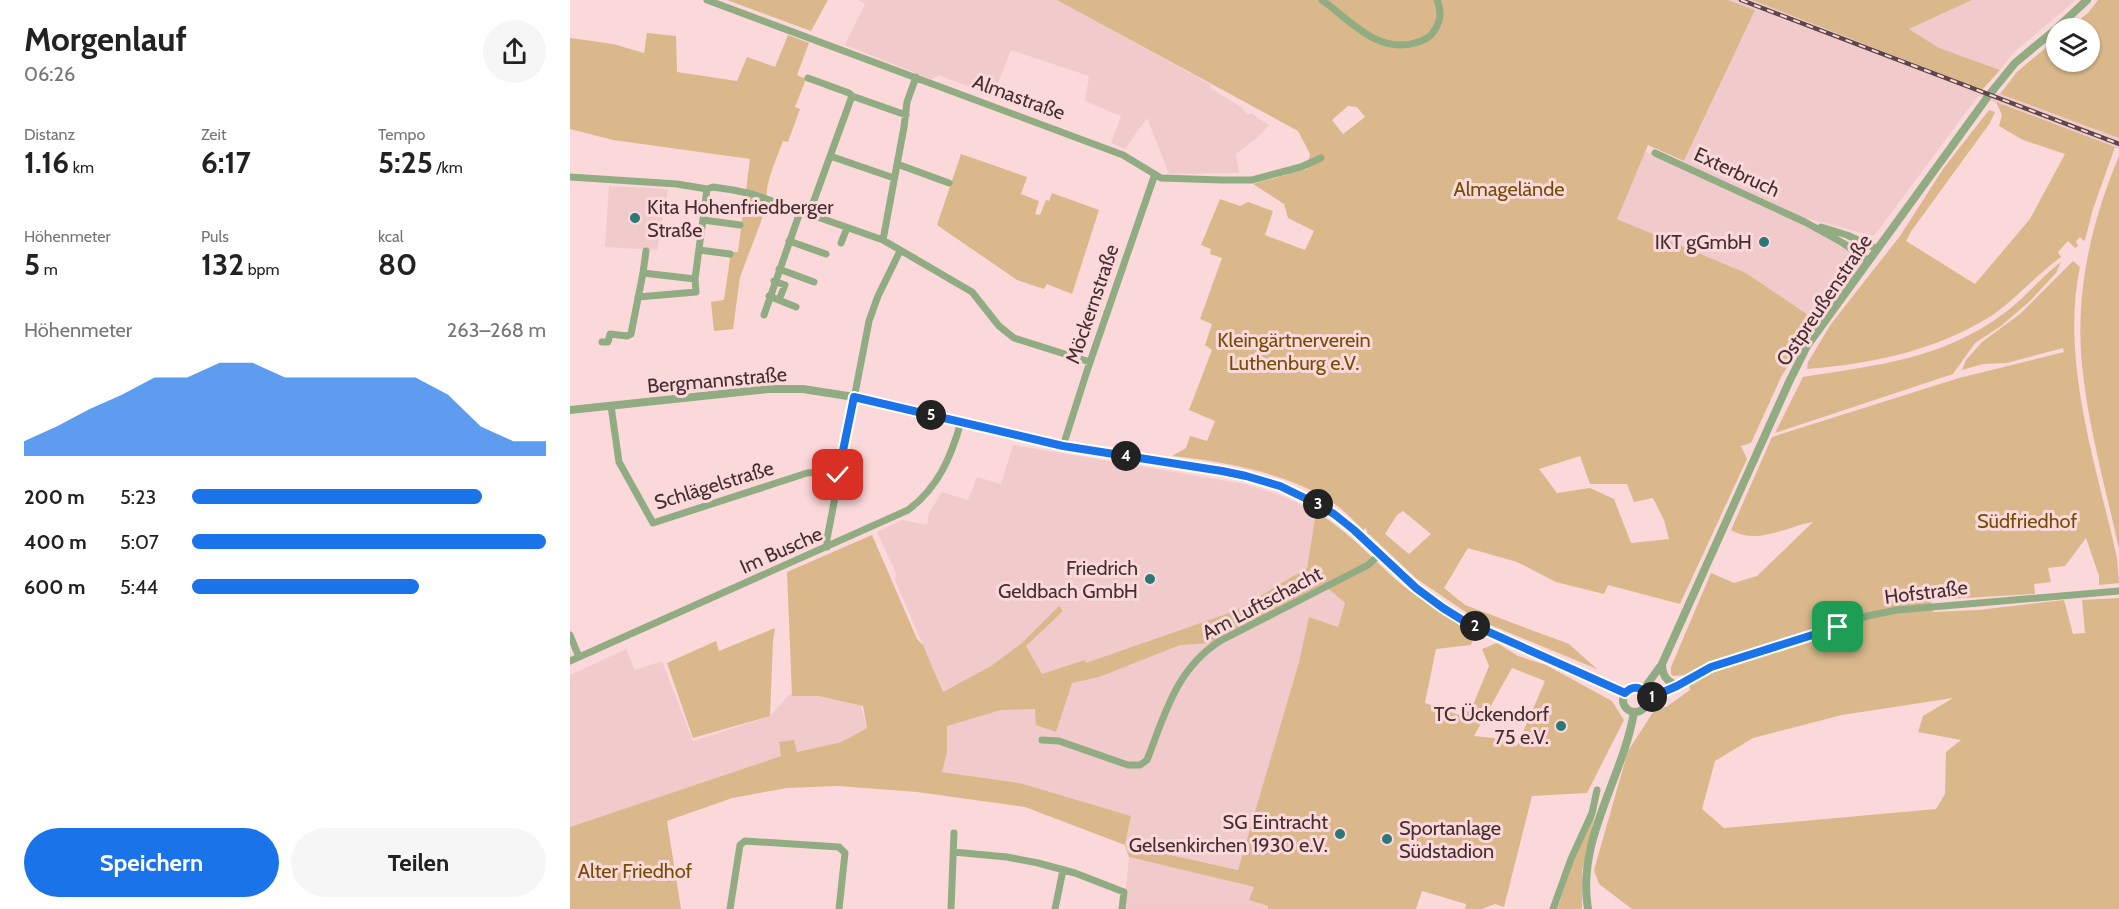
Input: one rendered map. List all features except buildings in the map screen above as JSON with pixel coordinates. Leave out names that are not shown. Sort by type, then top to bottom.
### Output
[{"type":"street","name":"Almastraße","points":[[707,0],[1124,155],[1161,178],[1252,180],[1300,167],[1321,158]]},
{"type":"street","points":[[1322,0],[1372,38],[1398,46],[1423,41],[1430,37],[1439,22],[1441,12],[1437,0]]},
{"type":"street","name":"Ostpreußenstraße","points":[[2068,18],[2087,0]]},
{"type":"street","name":"Ostpreußenstraße","points":[[1645,694],[1662,664],[1807,346],[2005,75],[2046,38]]},
{"type":"street","points":[[882,240],[907,102],[915,77]]},
{"type":"street","points":[[808,78],[906,115]]},
{"type":"street","points":[[809,214],[852,96]]},
{"type":"street","name":"Exterbruch","points":[[1655,153],[1804,222],[1843,243],[1869,261]]},
{"type":"street","points":[[830,156],[894,178]]},
{"type":"street","points":[[897,164],[949,183]]},
{"type":"street","name":"Möckernstraße","points":[[1063,446],[1155,174]]},
{"type":"street","points":[[570,177],[677,184],[707,189],[713,187],[752,194],[809,214],[882,240],[972,292],[999,326],[1014,338],[1090,362]]},
{"type":"street","points":[[638,297],[696,292],[695,279],[707,189]]},
{"type":"street","points":[[764,315],[800,212]]},
{"type":"street","points":[[703,220],[740,225]]},
{"type":"street","name":"Exterbruch","points":[[1804,222],[1847,235],[1877,249]]},
{"type":"street","points":[[841,243],[847,228]]},
{"type":"street","points":[[789,241],[826,254]]},
{"type":"street","points":[[699,250],[730,254]]},
{"type":"street","points":[[602,342],[608,342],[610,334],[629,335],[646,251]]},
{"type":"street","points":[[827,548],[826,539],[838,475],[873,307],[900,251]]},
{"type":"street","points":[[779,269],[814,282]]},
{"type":"street","points":[[643,273],[695,279]]},
{"type":"street","points":[[774,281],[785,285],[779,300]]},
{"type":"street","points":[[769,296],[796,307]]},
{"type":"street","name":"Bergmannstraße","points":[[570,410],[768,389],[803,389],[854,397],[1063,446],[1222,471],[1264,481],[1296,493],[1323,507],[1354,530],[1416,588],[1464,621],[1625,693]]},
{"type":"street","name":"Schlägelstraße","points":[[611,406],[619,462],[653,523],[807,473],[838,475]]},
{"type":"street","name":"Im Busche","points":[[570,661],[898,516],[924,498],[933,487],[943,470],[961,422]]},
{"type":"street","name":"Am Luftschacht","points":[[1042,740],[1059,741],[1128,765],[1140,765],[1147,760],[1186,671],[1199,657],[1220,641],[1368,565],[1380,554]]},
{"type":"street","name":"Hofstraße","points":[[1645,694],[1677,686],[1711,667],[1867,616],[1897,610],[2119,591]]},
{"type":"street","points":[[570,635],[579,657]]},
{"type":"street","points":[[1662,664],[1662,673],[1677,686]]},
{"type":"street","points":[[1635,687],[1645,694],[1642,709],[1634,712],[1625,706],[1623,700],[1625,693],[1635,687]]},
{"type":"street","points":[[1588,909],[1586,882],[1590,852],[1611,782],[1631,731],[1634,712]]},
{"type":"street","points":[[1553,909],[1570,859],[1592,813],[1597,790]]},
{"type":"street","points":[[951,909],[954,833]]},
{"type":"street","points":[[729,909],[740,845],[745,841],[839,847],[845,853],[839,909]]},
{"type":"street","points":[[953,852],[1007,857],[1063,870],[1124,892],[1122,909]]},
{"type":"street","points":[[1055,909],[1063,870]]},
{"type":"shaded area","points":[[858,0],[1058,0],[1211,85],[1210,88],[1241,107],[1248,115],[1251,113],[1269,125],[1236,154],[1239,173],[1169,174],[1147,118],[1125,149],[1111,143],[1121,116],[1085,101],[1089,76],[1011,50],[993,96],[939,75],[931,79],[845,45],[865,4]]},
{"type":"shaded area","points":[[1728,0],[1752,0],[1982,90],[2000,94],[2104,132],[2119,138],[2119,149],[1978,96],[1874,236],[1802,217],[1684,162],[1755,10]]},
{"type":"shaded area","points":[[1972,0],[2076,0],[2055,18],[2046,18],[2046,25],[2013,53],[2000,70],[1938,48],[1909,29]]},
{"type":"shaded area","points":[[1645,151],[1800,222],[1842,244],[1866,261],[1820,323],[1746,273],[1615,218]]},
{"type":"shaded area","name":"Kita Hohenfriedberger Straße","points":[[609,186],[668,189],[657,250],[605,247]]},
{"type":"shaded area","points":[[1013,445],[1245,484],[1282,496],[1316,512],[1307,568],[1345,603],[1338,627],[1309,618],[1299,662],[1239,870],[1125,845],[1131,816],[1020,783],[942,772],[947,752],[943,692],[895,580],[896,573],[877,532],[902,520],[927,525],[929,513],[942,492],[968,500],[977,477],[1001,484]]},
{"type":"shaded area","points":[[626,649],[635,670],[662,661],[693,741],[770,716],[790,694],[817,693],[860,703],[867,728],[841,742],[797,752],[779,742],[781,756],[570,827],[570,675]]},
{"type":"shaded area","points":[[1129,857],[1254,887],[1268,909],[1124,909]]},
{"type":"green space","points":[[727,0],[828,0],[811,31]]},
{"type":"green space","points":[[1057,0],[1728,0],[1755,10],[1684,161],[1648,145],[1617,219],[1746,273],[1820,323],[1811,332],[1782,375],[1751,443],[1741,446],[1747,459],[1680,604],[1608,585],[1604,594],[1556,582],[1517,562],[1468,548],[1444,588],[1465,605],[1569,644],[1597,669],[1476,619],[1417,579],[1368,535],[1366,528],[1363,530],[1340,508],[1319,494],[1279,477],[1257,471],[1213,461],[1172,456],[1186,448],[1190,436],[1207,441],[1215,421],[1189,410],[1212,350],[1205,345],[1212,324],[1200,319],[1222,258],[1210,254],[1211,249],[1201,245],[1220,199],[1240,206],[1248,202],[1273,211],[1265,235],[1305,250],[1314,231],[1288,218],[1284,204],[1253,184],[1307,169],[1310,154],[1298,131]],"holes":[[[1348,106],[1357,107],[1365,117],[1343,134],[1332,120]],[[1580,456],[1590,484],[1627,484],[1634,502],[1653,498],[1664,520],[1669,539],[1631,543],[1614,499],[1590,488],[1557,493],[1539,469]],[[1403,511],[1431,534],[1409,554],[1385,534],[1397,515]]]},
{"type":"green space","points":[[1752,0],[1972,0],[1909,29],[1939,48],[2000,70],[1982,90]]},
{"type":"green space","points":[[2098,0],[2119,0],[2119,138],[2000,94],[2017,72],[2046,47],[2046,72],[2100,72],[2100,18],[2082,18]]},
{"type":"green space","points":[[647,33],[676,36],[677,72],[737,81],[747,57],[775,67],[788,35],[809,43],[797,75],[806,79],[795,107],[800,109],[788,142],[783,141],[771,172],[767,189],[768,203],[740,277],[733,329],[714,331],[711,302],[724,300],[731,252],[738,252],[750,159],[613,140],[570,129],[570,38],[613,44],[644,53]]},
{"type":"green space","points":[[1996,102],[2115,147],[2093,209],[2085,240],[2080,237],[2076,241],[2078,246],[2075,248],[2068,241],[2058,252],[2061,257],[2018,295],[1991,316],[1970,328],[1902,354],[1855,364],[1807,369],[1808,362],[1831,324],[1900,236],[1943,169],[1989,110],[1995,112],[1990,123],[1906,241],[1975,284],[2030,219],[2065,154],[2023,140],[1999,126],[2002,115]]},
{"type":"green space","points":[[961,154],[1027,177],[1021,194],[1039,201],[1035,214],[1040,215],[1046,200],[1049,201],[1052,193],[1099,210],[1072,294],[1047,284],[1044,289],[1017,280],[937,225]]},
{"type":"green space","points":[[2119,156],[2119,549],[2088,411],[2080,338],[2087,258],[2100,207]]},
{"type":"green space","name":"Südfriedhof","points":[[2073,261],[2080,267],[2075,303],[2078,376],[2083,414],[2117,558],[2119,583],[2099,585],[2099,576],[2086,538],[2065,566],[2048,568],[2051,582],[2034,584],[2035,594],[1931,600],[1933,612],[1978,610],[2064,600],[2073,634],[2085,633],[2082,600],[2119,598],[2119,909],[1632,909],[1599,884],[1594,870],[1628,751],[1655,709],[1666,707],[1690,690],[1687,675],[1673,676],[1671,667],[1711,573],[1734,583],[1757,576],[1813,522],[1762,536],[1741,534],[1731,530],[1772,437],[1959,378],[2064,352],[2063,348],[2007,363],[1983,364],[1962,370],[1966,360],[1982,342],[2020,314]],"holes":[[[1953,698],[1923,716],[1918,732],[1961,740],[1946,752],[1945,794],[1936,809],[1724,828],[1702,809],[1715,761],[1753,738],[1842,715]]]},
{"type":"green space","points":[[2061,262],[2056,273],[2030,301],[2001,326],[1975,343],[1953,374],[1775,433],[1803,377],[1882,364],[1956,342],[2003,314]]},
{"type":"green space","name":"Alter Friedhof","points":[[1316,512],[1350,537],[1409,591],[1475,632],[1471,645],[1436,649],[1425,703],[1459,715],[1471,710],[1489,666],[1482,649],[1497,643],[1518,656],[1546,665],[1612,701],[1624,720],[1587,793],[1532,796],[1504,907],[1495,904],[1482,909],[1465,909],[1466,904],[1422,891],[1416,909],[1268,909],[1268,906],[1249,900],[1254,887],[1129,857],[1125,845],[1025,807],[917,792],[838,786],[787,788],[732,798],[667,821],[681,909],[570,909],[570,827],[781,756],[779,742],[794,740],[797,752],[841,742],[867,728],[863,706],[819,696],[792,696],[787,572],[872,535],[917,639],[923,645],[943,692],[991,666],[1022,643],[1059,606],[1063,611],[1026,646],[1042,674],[1085,660],[1086,663],[1235,611],[1307,568]],"holes":[[[1323,584],[1345,603],[1338,627],[1309,617],[1299,662],[1238,870],[1125,845],[1131,816],[1020,783],[942,772],[947,752],[947,726],[1001,710],[1035,709],[1036,725],[1056,732],[1072,683],[1099,677],[1180,645],[1210,643]],[[1512,668],[1545,681],[1517,746],[1494,738],[1474,736]]]},
{"type":"green space","points":[[775,628],[770,716],[693,738],[667,663],[716,641],[719,651]]},
{"type":"green space","points":[[1597,807],[1582,871],[1582,909],[1557,909],[1572,866]]},
{"type":"railway","points":[[1741,0],[2119,144]]},
{"type":"place","name":"Kita Hohenfriedberger Straße","points":[[635,218]]},
{"type":"place","name":"IKT gGmbH","points":[[1764,242]]},
{"type":"place","name":"Friedrich Geldbach GmbH","points":[[1150,579]]},
{"type":"place","name":"TC Ückendorf 75 e.V.","points":[[1561,726]]},
{"type":"place","name":"SG Eintracht Gelsenkirchen 1930 e.V.","points":[[1340,834]]},
{"type":"place","name":"Sportanlage Südstadion","points":[[1387,839]]},
{"type":"route","points":[[838,475],[854,397],[1063,446],[1246,476],[1296,493],[1334,514],[1416,588],[1464,621],[1625,693],[1631,688],[1639,688],[1643,690],[1647,699],[1711,667],[1838,627]]},
{"type":"park label","name":"Almagelände","points":[[1509,189]]},
{"type":"park label","name":"Kleingärtnerverein Luthenburg e.V.","points":[[1294,352]]}]
